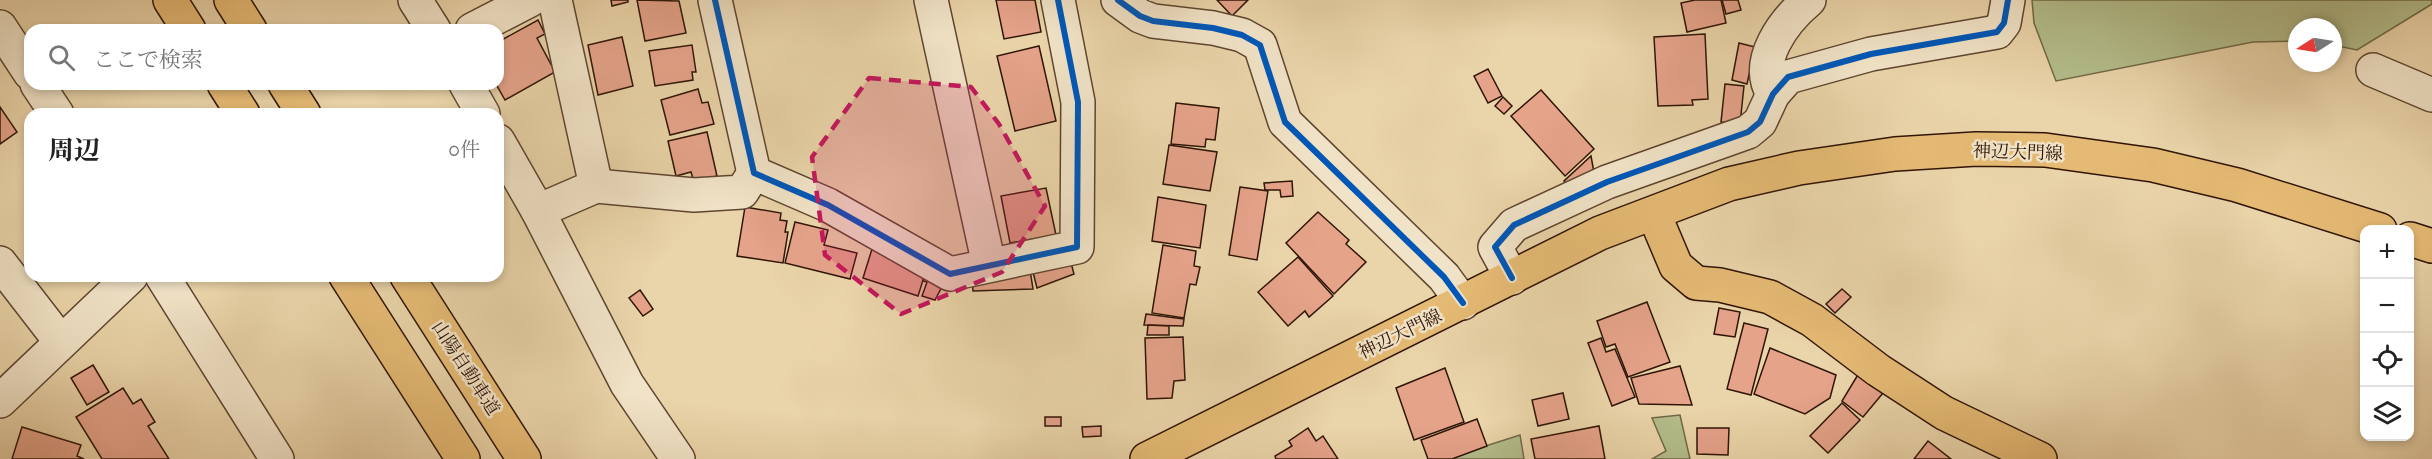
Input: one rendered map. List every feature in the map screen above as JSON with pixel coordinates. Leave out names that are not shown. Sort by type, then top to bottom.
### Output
[{"type":"main road","points":[[170,0],[185,24]]},
{"type":"main road","points":[[231,0],[246,24]]},
{"type":"main road","points":[[228,90],[239,108]]},
{"type":"main road","points":[[289,90],[300,108]]},
{"type":"main road","name":"神辺大門線","points":[[1147,459],[1600,233],[1729,184],[1799,168],[1895,154],[1976,148],[2044,150],[2153,165],[2237,185],[2364,225]]},
{"type":"main road","points":[[1654,214],[1677,266],[1696,283],[1720,285],[1770,297],[1812,320],[1878,370],[1944,413],[2040,459]]},
{"type":"main road","points":[[2414,241],[2432,246]]},
{"type":"main road","points":[[350,282],[463,459]]},
{"type":"main road","name":"山陽自動車道","points":[[411,282],[524,459]]},
{"type":"street","points":[[415,0],[430,24]]},
{"type":"street","points":[[484,24],[530,0]]},
{"type":"street","points":[[555,0],[596,186]]},
{"type":"street","points":[[538,212],[596,186],[694,195],[742,192],[754,173],[715,0]]},
{"type":"street","points":[[931,0],[989,265]]},
{"type":"street","points":[[754,173],[828,205],[950,274],[1077,247],[1078,102],[1059,0]]},
{"type":"street","points":[[1118,0],[1140,16],[1153,21],[1213,28],[1242,35],[1260,45],[1285,122],[1444,277],[1463,303]]},
{"type":"street","points":[[1773,94],[1768,85],[1767,68],[1772,46],[1789,16],[1809,0]]},
{"type":"street","points":[[1512,278],[1496,247],[1514,225],[1608,182],[1748,132],[1760,122],[1773,94],[1788,76],[1871,54],[1996,32],[2004,23],[2008,0]]},
{"type":"street","points":[[0,27],[24,64]]},
{"type":"street","points":[[2373,70],[2432,95]]},
{"type":"street","points":[[41,90],[53,108]]},
{"type":"street","points":[[469,90],[480,108]]},
{"type":"street","points":[[504,152],[538,212],[627,384],[678,459]]},
{"type":"street","points":[[0,263],[61,342]]},
{"type":"street","points":[[0,400],[125,282]]},
{"type":"street","points":[[166,282],[277,459]]},
{"type":"highlighted area","points":[[869,78],[971,87],[999,124],[1045,206],[1002,272],[901,314],[825,255],[812,157]]},
{"type":"green space","points":[[2032,0],[2432,0],[2432,4],[2357,50],[2342,47],[2342,18],[2288,18],[2288,41],[2253,42],[2056,81],[2034,23]]},
{"type":"green space","points":[[1680,415],[1690,459],[1652,459],[1666,451],[1652,418]]},
{"type":"green space","points":[[1520,435],[1524,459],[1445,459]]},
{"type":"building","points":[[611,0],[628,0],[628,2],[612,6]]},
{"type":"building","points":[[637,0],[679,1],[686,33],[645,41]]},
{"type":"building","points":[[996,0],[1035,0],[1041,32],[1004,39]]},
{"type":"building","points":[[1217,0],[1248,0],[1232,16]]},
{"type":"building","points":[[1695,0],[1721,0],[1726,23],[1687,32],[1681,3]]},
{"type":"building","points":[[1722,0],[1738,0],[1741,10],[1726,14]]},
{"type":"building","points":[[538,20],[545,34],[537,38],[555,72],[505,100],[499,90],[504,90],[504,39]]},
{"type":"building","points":[[1705,34],[1708,99],[1692,100],[1693,105],[1658,106],[1654,37]]},
{"type":"building","points":[[622,37],[633,86],[598,95],[588,45]]},
{"type":"building","points":[[1739,43],[1755,47],[1747,84],[1732,80]]},
{"type":"building","points":[[692,45],[696,72],[692,72],[693,80],[655,86],[649,51]]},
{"type":"building","points":[[1039,46],[1056,121],[1015,131],[997,56]]},
{"type":"building","points":[[1488,69],[1502,96],[1488,103],[1474,76]]},
{"type":"building","points":[[1725,84],[1744,86],[1740,124],[1721,122]]},
{"type":"building","points":[[698,89],[702,103],[708,102],[714,124],[670,135],[661,100]]},
{"type":"building","points":[[1541,90],[1594,149],[1565,176],[1511,116]]},
{"type":"building","points":[[1503,97],[1512,106],[1504,114],[1495,106]]},
{"type":"building","points":[[1176,103],[1219,108],[1215,140],[1206,139],[1205,147],[1171,144]]},
{"type":"building","points":[[0,107],[17,132],[0,144]]},
{"type":"building","points":[[707,132],[717,176],[694,182],[691,172],[676,176],[668,141]]},
{"type":"building","points":[[1169,145],[1217,152],[1210,191],[1163,184]]},
{"type":"building","points":[[1591,156],[1595,178],[1568,189],[1564,181]]},
{"type":"building","points":[[1292,181],[1293,196],[1281,197],[1280,190],[1265,190],[1264,183]]},
{"type":"building","points":[[1240,187],[1268,191],[1257,260],[1229,255]]},
{"type":"building","points":[[1046,188],[1056,235],[1010,243],[1001,196]]},
{"type":"building","points":[[1158,197],[1206,205],[1200,248],[1152,241]]},
{"type":"building","points":[[745,207],[781,213],[780,220],[787,221],[785,232],[788,232],[783,263],[737,256]]},
{"type":"building","points":[[1318,212],[1349,240],[1346,244],[1366,262],[1334,294],[1286,243]]},
{"type":"building","points":[[795,222],[828,230],[824,245],[857,253],[850,279],[785,263]]},
{"type":"building","points":[[1163,245],[1196,251],[1194,266],[1200,267],[1196,285],[1190,284],[1184,318],[1152,313]]},
{"type":"building","points":[[872,249],[924,265],[924,277],[918,296],[863,278]]},
{"type":"building","points":[[1298,257],[1333,296],[1309,317],[1305,311],[1288,326],[1258,292]]},
{"type":"building","points":[[1070,259],[1074,274],[1037,288],[1032,268]]},
{"type":"building","points":[[927,268],[948,275],[935,300],[922,296],[927,282],[923,281]]},
{"type":"building","points":[[1030,270],[1033,289],[973,291],[972,278]]},
{"type":"building","points":[[1842,289],[1851,297],[1835,313],[1826,304]]},
{"type":"building","points":[[640,290],[653,309],[643,316],[629,298]]},
{"type":"building","points":[[1647,302],[1670,362],[1628,377],[1615,344],[1606,347],[1597,321]]},
{"type":"building","points":[[1719,308],[1740,312],[1735,337],[1714,334]]},
{"type":"building","points":[[1146,314],[1184,319],[1183,326],[1144,325]]},
{"type":"building","points":[[1744,323],[1768,329],[1751,395],[1727,389]]},
{"type":"building","points":[[1148,325],[1169,326],[1169,335],[1147,335]]},
{"type":"building","points":[[1183,337],[1185,380],[1174,381],[1172,398],[1147,399],[1145,338]]},
{"type":"building","points":[[1601,338],[1606,352],[1615,349],[1635,397],[1612,406],[1588,343]]},
{"type":"building","points":[[1770,348],[1836,375],[1830,398],[1805,414],[1754,394]]},
{"type":"building","points":[[93,365],[109,392],[87,405],[71,378]]},
{"type":"building","points":[[1680,366],[1692,405],[1639,404],[1631,378]]},
{"type":"building","points":[[1445,368],[1464,422],[1414,440],[1396,388]]},
{"type":"building","points":[[1859,373],[1883,393],[1863,417],[1842,401]]},
{"type":"building","points":[[123,388],[133,404],[141,399],[155,422],[148,426],[169,459],[102,459],[76,417]]},
{"type":"building","points":[[1563,393],[1569,419],[1538,426],[1532,400]]},
{"type":"building","points":[[1842,403],[1860,420],[1828,453],[1810,436]]},
{"type":"building","points":[[1045,417],[1061,417],[1061,426],[1045,426]]},
{"type":"building","points":[[1477,419],[1487,446],[1452,459],[1428,459],[1421,440]]},
{"type":"building","points":[[1101,426],[1101,436],[1083,437],[1082,427]]},
{"type":"building","points":[[1599,426],[1605,459],[1535,459],[1531,439]]},
{"type":"building","points":[[22,427],[81,445],[77,456],[84,459],[12,459]]},
{"type":"building","points":[[1308,428],[1316,441],[1323,436],[1338,459],[1276,459],[1275,456],[1292,446],[1289,441]]},
{"type":"building","points":[[1697,428],[1729,428],[1728,455],[1697,454]]},
{"type":"building","points":[[1928,441],[1951,459],[1914,459]]},
{"type":"cycle path","points":[[715,0],[754,173],[828,205],[950,274],[1077,247],[1078,102],[1058,0]]},
{"type":"cycle path","points":[[1118,0],[1140,16],[1153,21],[1213,28],[1242,35],[1260,45],[1285,122],[1444,277],[1463,303]]},
{"type":"cycle path","points":[[1512,278],[1495,247],[1514,225],[1607,182],[1748,132],[1760,122],[1773,94],[1788,77],[1871,54],[1997,32],[2004,23],[2008,0]]}]
